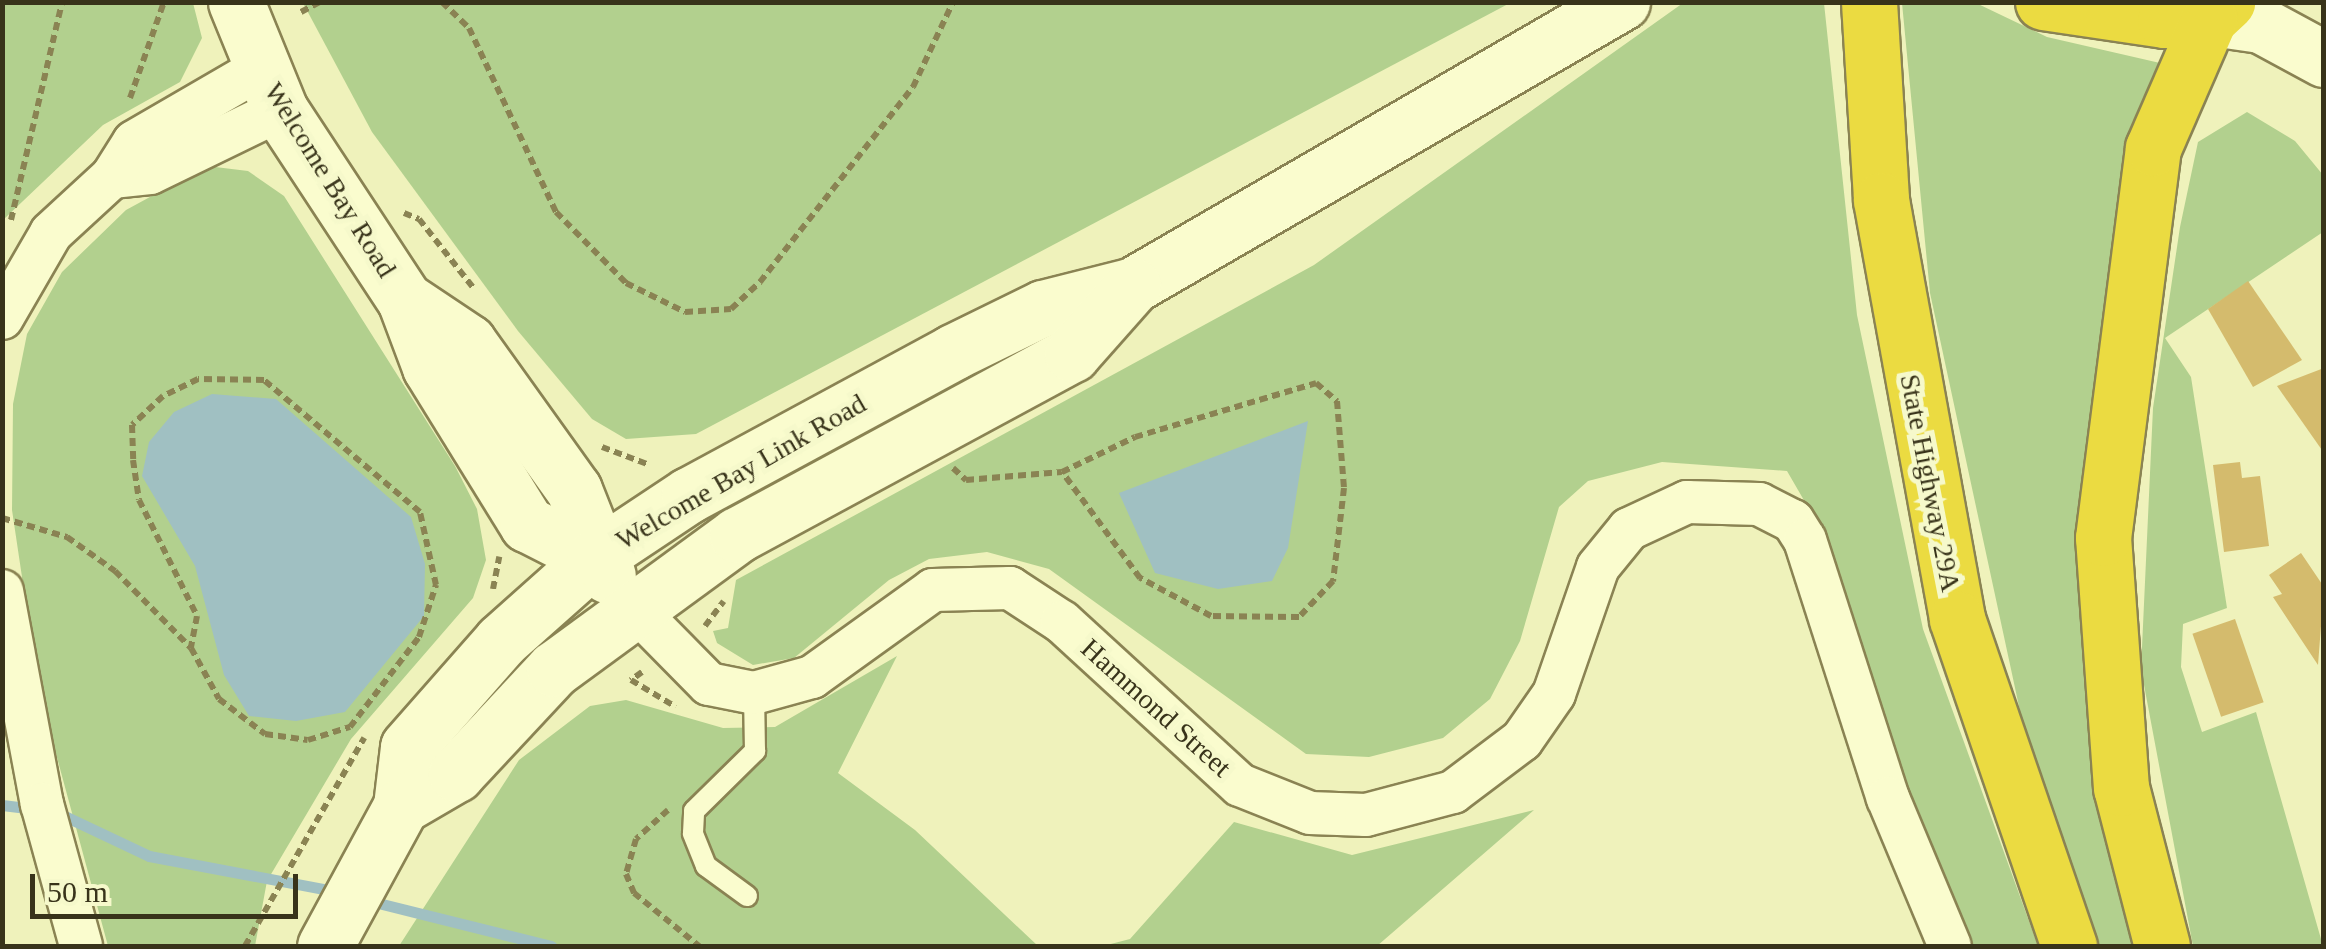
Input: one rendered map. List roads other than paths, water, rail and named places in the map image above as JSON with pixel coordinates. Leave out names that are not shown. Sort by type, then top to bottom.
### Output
[{"type":"highway","name":"State Highway 29A","points":[[1869,2],[1884,218],[1957,619],[2069,946]]},
{"type":"highway","points":[[2043,2],[2117,17],[2216,13],[2153,148],[2103,538],[2121,788],[2162,946]]},
{"type":"main road","name":"Welcome Bay Road","points":[[236,2],[271,89],[405,300],[468,342],[574,490],[594,558],[633,607]]},
{"type":"main road","name":"Welcome Bay Link Road","points":[[328,940],[389,826],[408,747],[501,641],[594,558],[690,495],[953,352],[1043,308],[1132,286],[1622,2]]},
{"type":"main road","points":[[2216,13],[2261,26],[2324,59]]},
{"type":"main road","name":"Welcome Bay Link Road","points":[[389,826],[456,774],[554,669],[633,607],[737,535],[1072,354],[1132,286]]},
{"type":"street","points":[[2,318],[20,280],[50,233],[112,176],[134,142],[271,89]]},
{"type":"street","name":"Hammond Street","points":[[754,693],[812,676],[915,598],[986,583],[1048,610],[1240,784],[1310,813],[1392,812],[1453,792],[1522,740],[1566,668],[1598,567],[1629,529],[1687,502],[1746,500],[1782,512],[1805,540],[1888,798],[1950,946]]},
{"type":"street","points":[[2,591],[18,695],[81,946]]},
{"type":"street","points":[[633,607],[698,676],[754,693]]},
{"type":"lane","points":[[747,896],[706,866],[693,833],[694,811],[720,791],[755,751],[754,693]]},
{"type":"water","points":[[212,394],[276,399],[411,517],[425,564],[424,616],[345,712],[296,721],[249,716],[224,675],[195,566],[142,476],[149,442],[174,412]]},
{"type":"water","points":[[1308,421],[1288,548],[1272,581],[1218,589],[1155,573],[1119,493]]},
{"type":"waterway","points":[[2,805],[33,809]]},
{"type":"waterway","points":[[56,812],[149,856],[339,892]]},
{"type":"waterway","points":[[366,900],[551,946]]}]
